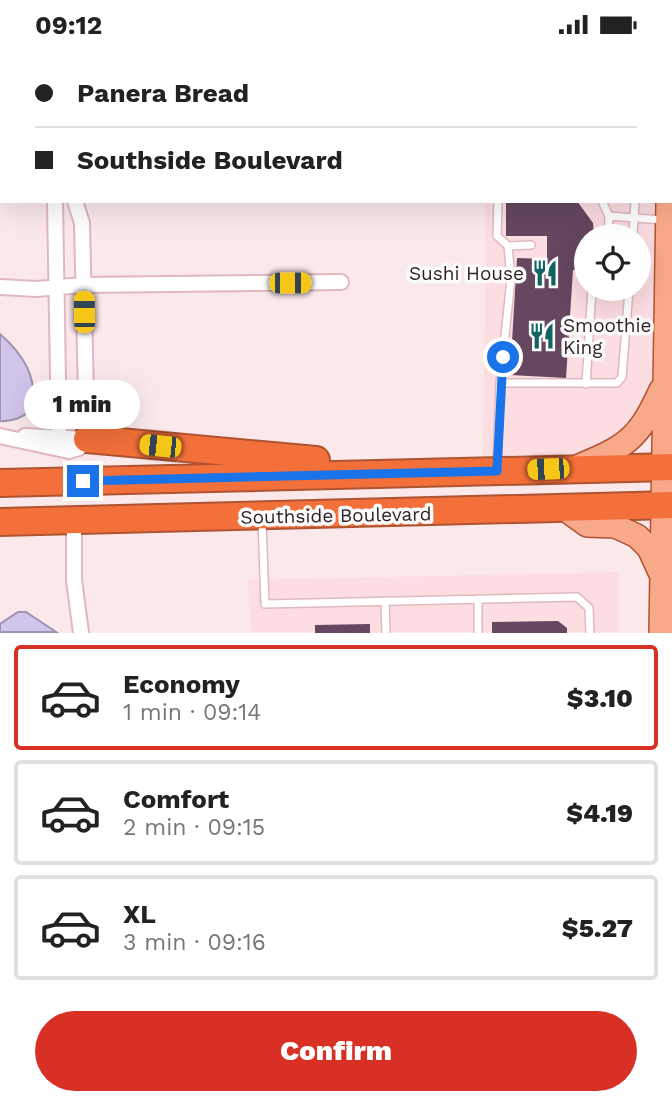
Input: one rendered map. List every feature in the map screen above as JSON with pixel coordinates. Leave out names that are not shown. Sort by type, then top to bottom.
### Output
[{"type":"highway","points":[[87,439],[258,456],[468,471]]},
{"type":"highway","name":"Southside Boulevard","points":[[0,483],[667,467]]},
{"type":"highway","name":"Southside Boulevard","points":[[0,522],[667,505]]},
{"type":"main road","points":[[661,632],[667,505],[667,211]]},
{"type":"main road","points":[[573,468],[623,447],[633,438],[651,412],[665,381]]},
{"type":"main road","points":[[565,509],[587,525],[615,526],[637,536],[649,548],[663,578]]},
{"type":"street","points":[[55,203],[59,437]]},
{"type":"street","points":[[0,436],[69,451],[79,447],[87,439],[82,223],[76,203]]},
{"type":"street","points":[[0,287],[341,282]]},
{"type":"street","points":[[0,436],[87,439]]},
{"type":"street","points":[[74,521],[74,580],[81,632]]},
{"type":"lane","points":[[497,471],[500,383],[510,279],[508,246],[498,236],[498,203]]},
{"type":"lane","points":[[603,203],[609,216],[609,224]]},
{"type":"lane","points":[[634,224],[635,203]]},
{"type":"lane","points":[[609,216],[634,218],[667,211]]},
{"type":"lane","points":[[508,246],[531,246]]},
{"type":"lane","points":[[586,384],[591,301]]},
{"type":"lane","points":[[500,383],[617,383],[622,377],[628,301]]},
{"type":"lane","points":[[262,516],[265,604],[577,597],[589,608],[590,632]]},
{"type":"lane","points":[[478,599],[478,632]]},
{"type":"lane","points":[[385,601],[386,632]]},
{"type":"shaded area","points":[[486,203],[659,203],[659,326],[653,354],[651,393],[640,424],[584,454],[483,456]]},
{"type":"shaded area","points":[[0,334],[22,358],[33,386],[33,408],[9,421],[0,421]]},
{"type":"shaded area","points":[[618,572],[619,632],[251,632],[248,580]]},
{"type":"shaded area","points":[[18,612],[26,612],[56,632],[0,632],[0,624]]},
{"type":"building","points":[[506,203],[578,203],[593,223],[574,224],[574,270],[566,378],[510,375],[517,258],[547,259],[547,236],[506,236]]},
{"type":"building","points":[[558,621],[567,628],[567,633],[492,633],[492,622]]},
{"type":"building","points":[[370,624],[370,633],[315,633],[315,625]]},
{"type":"place","name":"Sushi House","points":[[545,273]]},
{"type":"place","name":"Smoothie King","points":[[542,336]]},
{"type":"route","points":[[83,481],[497,471],[503,357]]}]
